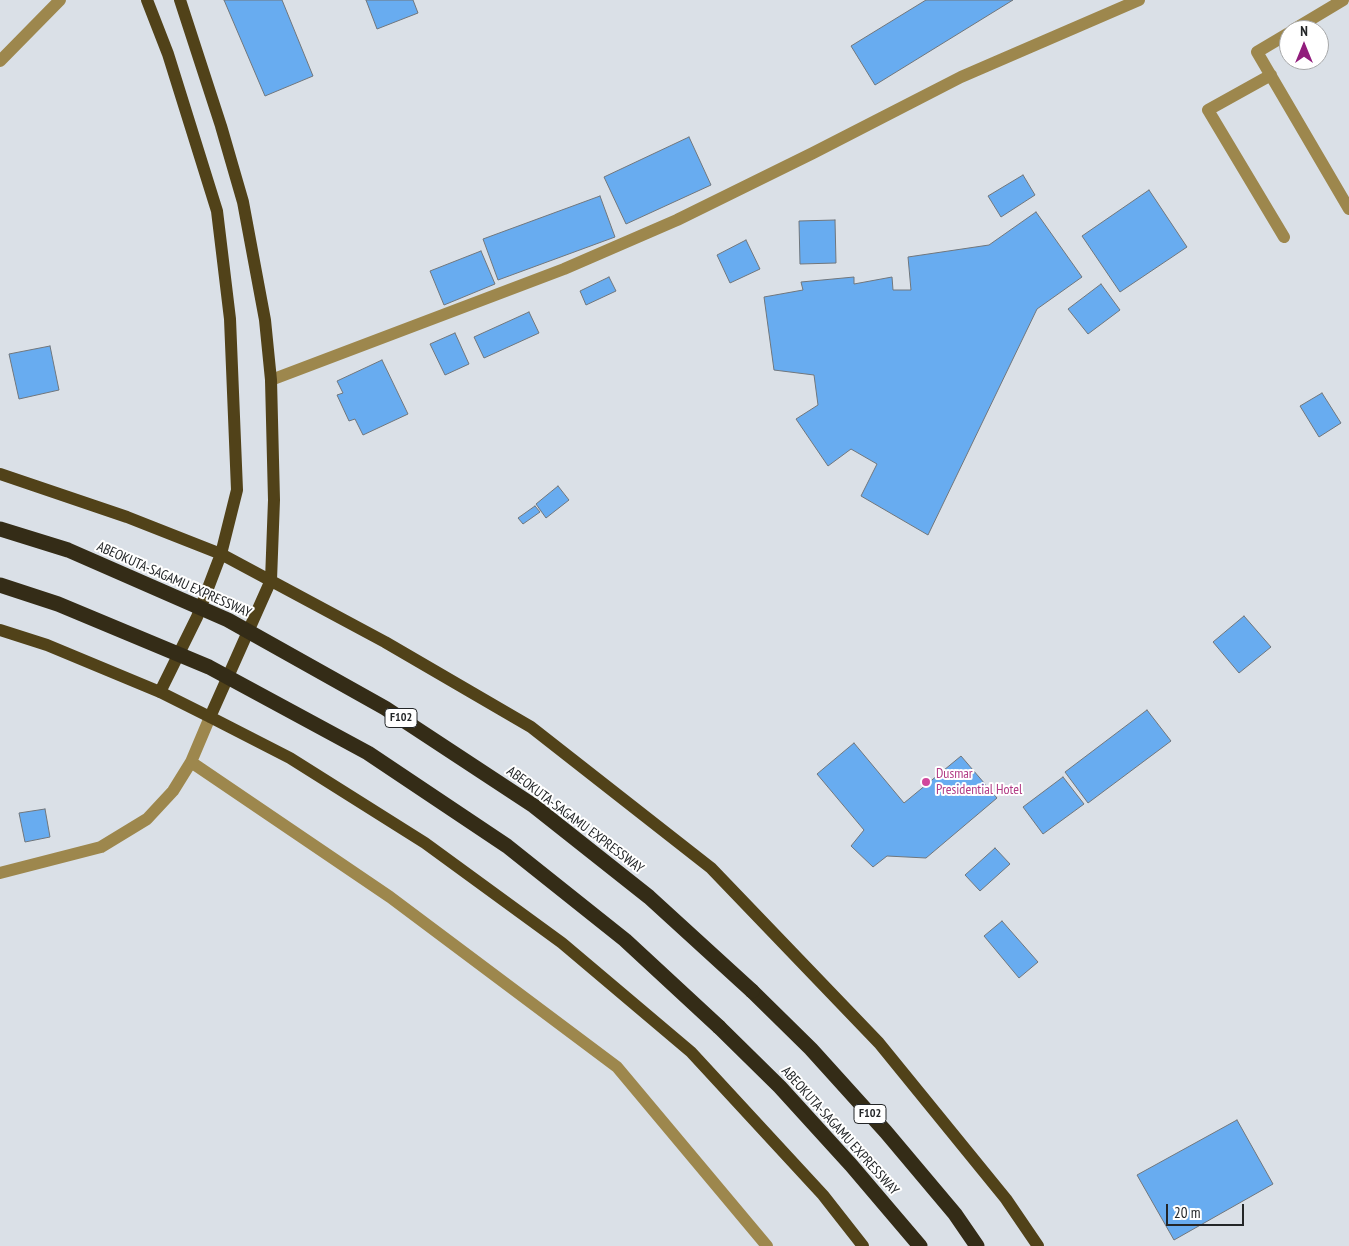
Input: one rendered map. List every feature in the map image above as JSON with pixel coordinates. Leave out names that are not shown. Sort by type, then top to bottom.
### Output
[{"type":"highway","name":"ABEOKUTA-SAGAMU EXPRESSWAY","points":[[0,529],[68,550],[228,620],[385,708],[534,806],[649,896],[752,991],[810,1049],[886,1132],[955,1214],[977,1246]]},
{"type":"highway","name":"ABEOKUTA-SAGAMU EXPRESSWAY","points":[[0,585],[58,604],[209,668],[368,753],[507,846],[625,940],[719,1027],[780,1087],[851,1165],[920,1246]]},
{"type":"main road","points":[[147,0],[168,54],[217,211],[230,319],[237,490],[222,554],[197,617],[160,692]]},
{"type":"main road","points":[[180,0],[222,126],[244,202],[266,320],[271,380],[274,500],[271,580],[210,717]]},
{"type":"main road","points":[[0,474],[127,517],[222,554],[385,642],[531,726],[711,868],[880,1043],[1006,1199],[1038,1246]]},
{"type":"main road","points":[[0,630],[47,645],[160,692],[210,717],[290,758],[425,844],[562,943],[691,1052],[823,1195],[863,1246]]},
{"type":"street","points":[[0,61],[60,0]]},
{"type":"street","points":[[271,380],[564,269],[677,220],[813,153],[960,77],[1138,0]]},
{"type":"street","points":[[1310,20],[1343,0]]},
{"type":"street","points":[[1279,39],[1257,52],[1349,209]]},
{"type":"street","points":[[1271,75],[1208,110],[1284,237]]},
{"type":"street","points":[[0,873],[101,847],[147,819],[173,791],[191,762],[210,717]]},
{"type":"street","points":[[191,762],[390,896],[617,1067],[768,1246]]},
{"type":"building","points":[[224,0],[282,0],[313,76],[265,96]]},
{"type":"building","points":[[366,0],[413,0],[418,13],[377,29]]},
{"type":"building","points":[[926,0],[1013,0],[875,85],[851,46]]},
{"type":"building","points":[[689,137],[711,185],[626,224],[604,177]]},
{"type":"building","points":[[1023,175],[1035,195],[1001,217],[988,196]]},
{"type":"building","points":[[1149,190],[1187,247],[1120,292],[1082,236]]},
{"type":"building","points":[[600,196],[615,237],[498,280],[483,239]]},
{"type":"building","points":[[1036,212],[1082,277],[1037,309],[928,535],[861,496],[877,464],[851,449],[828,466],[796,419],[818,405],[814,375],[774,370],[764,297],[803,290],[801,282],[854,277],[854,284],[892,277],[893,290],[911,290],[908,257],[989,245]]},
{"type":"building","points":[[835,220],[836,263],[800,264],[799,221]]},
{"type":"building","points":[[746,240],[760,269],[730,283],[717,255]]},
{"type":"building","points":[[481,251],[495,284],[444,305],[430,271]]},
{"type":"building","points":[[609,277],[616,291],[586,305],[580,291]]},
{"type":"building","points":[[1101,284],[1120,310],[1088,334],[1068,309]]},
{"type":"building","points":[[529,312],[539,333],[484,358],[474,337]]},
{"type":"building","points":[[455,333],[469,364],[445,375],[430,344]]},
{"type":"building","points":[[50,346],[59,390],[19,399],[9,354]]},
{"type":"building","points":[[382,360],[408,414],[363,435],[355,419],[349,421],[337,395],[343,393],[337,381]]},
{"type":"building","points":[[1322,393],[1341,423],[1319,437],[1300,406]]},
{"type":"building","points":[[558,486],[569,500],[546,518],[536,504]]},
{"type":"building","points":[[535,506],[540,512],[523,524],[518,518]]},
{"type":"building","points":[[1244,616],[1271,647],[1239,673],[1213,642]]},
{"type":"building","points":[[1147,710],[1171,741],[1088,803],[1065,772]]},
{"type":"building","points":[[854,743],[904,803],[961,756],[997,798],[926,858],[887,856],[873,867],[851,846],[864,830],[817,774]]},
{"type":"building","points":[[1063,777],[1084,804],[1043,834],[1023,807]]},
{"type":"building","points":[[45,809],[50,837],[25,842],[19,813]]},
{"type":"building","points":[[995,848],[1010,864],[980,891],[965,875]]},
{"type":"building","points":[[1002,921],[1038,962],[1019,978],[984,936]]},
{"type":"building","points":[[1237,1120],[1273,1184],[1174,1240],[1137,1175]]},
{"type":"place","name":"Dusmar Presidential Hotel","points":[[926,782]]}]
